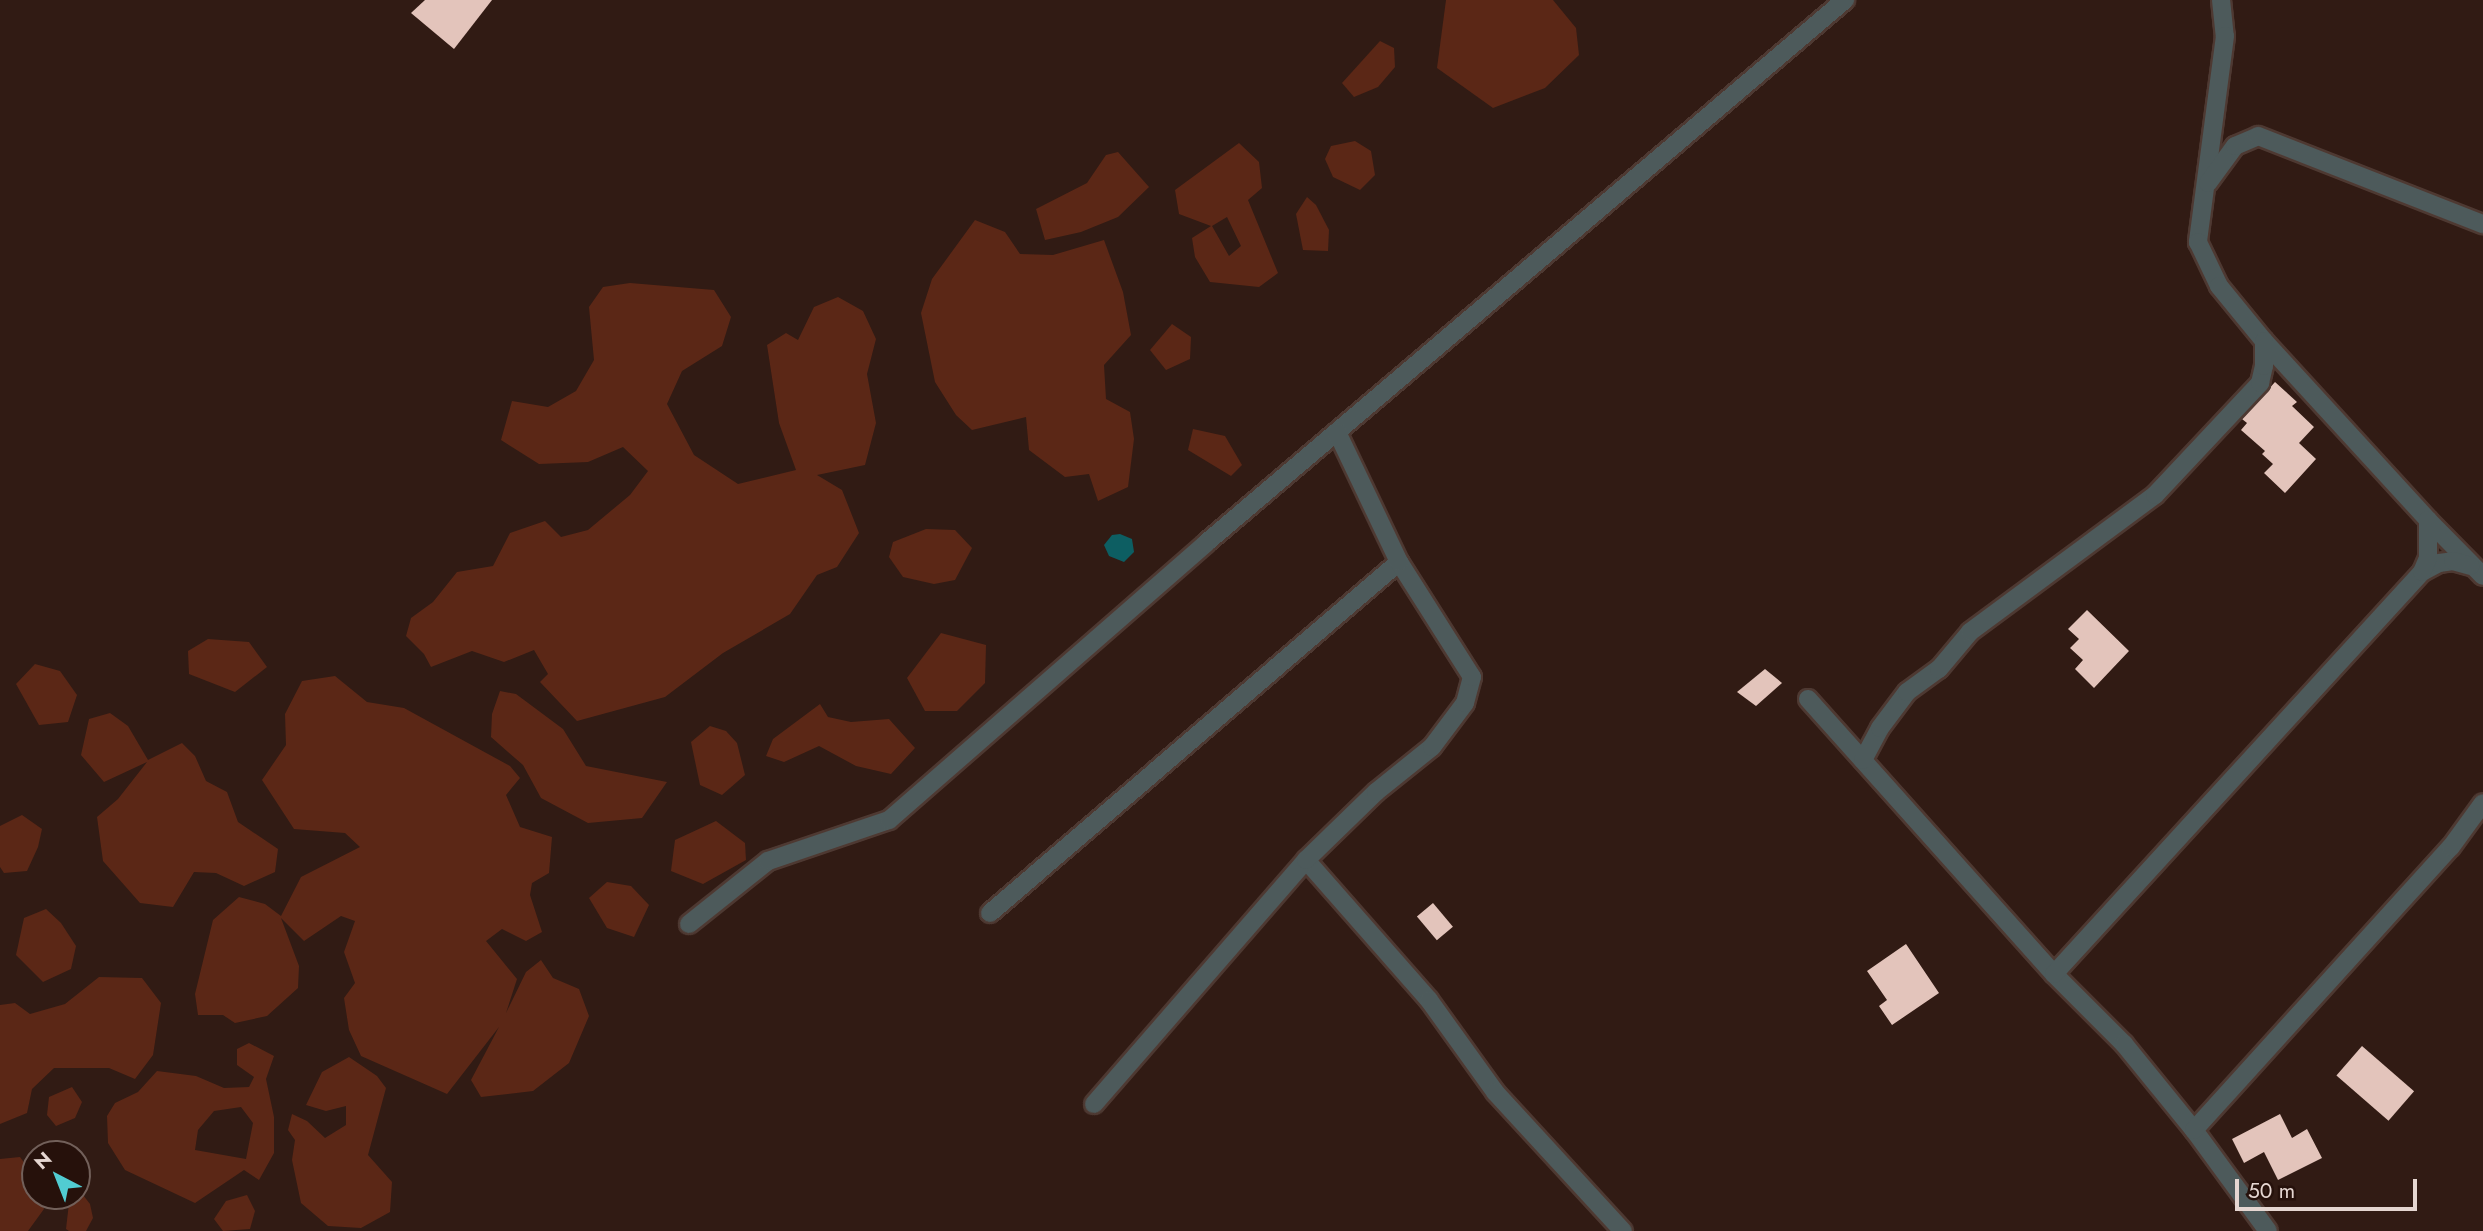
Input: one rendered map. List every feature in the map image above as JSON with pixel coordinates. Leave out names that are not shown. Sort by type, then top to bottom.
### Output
[{"type":"street","points":[[689,924],[768,861],[889,820],[1337,432],[1844,0]]},
{"type":"street","points":[[2221,0],[2225,36],[2198,242],[2219,286],[2264,341],[2477,571]]},
{"type":"street","points":[[2206,185],[2235,146],[2258,136],[2483,224]]},
{"type":"street","points":[[1863,760],[1907,692],[1940,669],[1970,632],[2155,495],[2259,383],[2264,366],[2264,341]]},
{"type":"street","points":[[2259,383],[2277,377],[2298,380]]},
{"type":"street","points":[[1094,1104],[1306,860],[1376,792],[1432,747],[1465,703],[1472,677],[1399,562],[1337,432]]},
{"type":"street","points":[[2054,974],[2422,572],[2428,558],[2428,520]]},
{"type":"street","points":[[2422,572],[2439,563],[2453,561],[2477,571]]},
{"type":"street","points":[[990,913],[1399,562]]},
{"type":"street","points":[[1808,699],[2054,974],[2124,1044],[2194,1129],[2268,1231]]},
{"type":"street","points":[[2194,1129],[2451,847],[2483,803]]},
{"type":"street","points":[[1306,860],[1423,993],[1495,1092],[1623,1231]]},
{"type":"shaded area","points":[[1446,0],[1553,0],[1576,28],[1579,55],[1545,88],[1493,108],[1437,68]]},
{"type":"shaded area","points":[[1380,41],[1394,48],[1395,67],[1378,87],[1354,97],[1342,83]]},
{"type":"shaded area","points":[[1355,141],[1371,151],[1375,175],[1360,190],[1333,177],[1325,159],[1331,146]]},
{"type":"shaded area","points":[[1239,143],[1259,162],[1262,188],[1248,200],[1278,273],[1259,287],[1210,282],[1195,257],[1192,238],[1211,226],[1179,214],[1175,190]],"holes":[[[1227,217],[1241,246],[1229,256],[1212,226]]]},
{"type":"shaded area","points":[[1118,152],[1149,187],[1118,217],[1081,232],[1045,240],[1036,209],[1087,183],[1106,155]]},
{"type":"shaded area","points":[[1307,197],[1316,205],[1329,230],[1328,251],[1303,250],[1296,214]]},
{"type":"shaded area","points":[[975,220],[1005,232],[1020,254],[1053,255],[1104,240],[1123,292],[1131,335],[1104,365],[1106,399],[1130,412],[1134,439],[1128,487],[1098,501],[1089,474],[1065,477],[1029,450],[1026,417],[972,430],[956,415],[935,382],[921,313],[932,279]]},
{"type":"shaded area","points":[[630,283],[714,290],[731,317],[722,346],[682,371],[667,404],[694,455],[738,484],[796,470],[779,423],[767,345],[786,333],[798,340],[814,307],[838,297],[863,311],[876,339],[867,374],[876,423],[865,465],[817,475],[842,490],[859,533],[837,567],[817,575],[790,614],[723,653],[665,697],[577,721],[540,682],[548,674],[534,650],[504,662],[472,651],[431,667],[424,654],[406,636],[411,618],[433,602],[457,572],[493,566],[510,533],[545,521],[561,537],[588,530],[630,495],[648,471],[623,447],[588,462],[539,464],[501,440],[512,401],[548,407],[576,391],[594,360],[589,307],[603,287]]},
{"type":"shaded area","points":[[1172,324],[1191,337],[1190,359],[1166,370],[1150,350]]},
{"type":"shaded area","points":[[1193,429],[1225,436],[1242,465],[1231,476],[1188,450]]},
{"type":"shaded area","points":[[926,529],[955,530],[972,548],[955,580],[934,584],[903,577],[889,557],[893,542]]},
{"type":"shaded area","points":[[941,633],[986,645],[985,683],[957,711],[925,711],[907,678]]},
{"type":"shaded area","points":[[208,639],[249,642],[267,667],[235,692],[189,674],[188,651]]},
{"type":"shaded area","points":[[35,664],[60,671],[77,695],[68,722],[39,725],[16,684]]},
{"type":"shaded area","points":[[335,676],[367,702],[404,708],[510,766],[520,778],[506,795],[520,827],[552,837],[549,873],[532,883],[530,895],[542,932],[526,941],[502,929],[486,941],[517,979],[506,1013],[526,972],[541,960],[553,978],[579,989],[589,1016],[569,1063],[533,1091],[481,1097],[471,1080],[499,1027],[447,1094],[361,1056],[349,1030],[344,998],[355,983],[344,952],[355,921],[341,916],[304,941],[281,918],[299,966],[298,988],[267,1016],[235,1023],[223,1015],[198,1015],[195,994],[213,920],[239,897],[265,904],[281,916],[301,877],[360,847],[345,833],[294,829],[262,780],[286,745],[285,714],[302,681]]},
{"type":"shaded area","points":[[500,691],[516,694],[563,729],[586,766],[667,782],[642,818],[588,823],[541,798],[523,765],[491,737],[492,714]]},
{"type":"shaded area","points":[[820,704],[828,717],[851,722],[889,719],[915,748],[891,774],[856,766],[819,746],[784,762],[766,756],[773,739]]},
{"type":"shaded area","points":[[110,713],[128,726],[148,760],[182,743],[195,756],[206,781],[227,792],[238,822],[278,849],[275,872],[244,886],[216,873],[194,872],[173,907],[140,903],[103,861],[97,817],[118,799],[147,762],[104,782],[81,755],[89,719]]},
{"type":"shaded area","points":[[710,726],[726,731],[737,743],[745,775],[722,795],[700,785],[691,742]]},
{"type":"shaded area","points":[[22,815],[42,829],[38,847],[27,871],[4,873],[0,867],[0,826]]},
{"type":"shaded area","points":[[716,821],[745,843],[746,860],[703,884],[671,871],[675,840]]},
{"type":"shaded area","points":[[607,882],[631,886],[649,905],[634,937],[607,928],[589,898]]},
{"type":"shaded area","points":[[46,909],[61,923],[76,946],[71,969],[43,982],[16,955],[24,918]]},
{"type":"shaded area","points":[[99,977],[142,978],[161,1003],[153,1055],[135,1079],[109,1068],[54,1068],[32,1089],[27,1113],[0,1124],[0,1005],[15,1003],[30,1014],[65,1004]]},
{"type":"shaded area","points":[[249,1043],[274,1056],[266,1079],[274,1117],[274,1153],[259,1180],[244,1170],[195,1203],[125,1170],[108,1143],[107,1116],[115,1103],[138,1092],[157,1071],[196,1076],[224,1088],[249,1087],[254,1077],[237,1065],[237,1049]],"holes":[[[241,1107],[253,1123],[246,1159],[195,1150],[198,1130],[214,1111]]]},
{"type":"shaded area","points":[[349,1057],[377,1076],[386,1088],[368,1155],[392,1182],[390,1212],[361,1228],[328,1226],[301,1203],[292,1160],[295,1140],[288,1130],[292,1114],[307,1121],[325,1138],[346,1125],[346,1106],[326,1111],[306,1105],[322,1072]]},
{"type":"shaded area","points":[[72,1087],[82,1102],[75,1118],[56,1126],[47,1115],[49,1097]]},
{"type":"shaded area","points":[[21,1158],[21,1210],[43,1210],[28,1231],[0,1231],[0,1159]]},
{"type":"shaded area","points":[[247,1195],[255,1211],[250,1229],[223,1231],[214,1219],[226,1201]]},
{"type":"shaded area","points":[[91,1209],[93,1218],[86,1231],[66,1229],[68,1210]]},
{"type":"water","points":[[1120,534],[1132,539],[1134,552],[1124,562],[1109,556],[1104,545],[1112,535]]},
{"type":"building","points":[[425,0],[492,0],[454,49],[411,13]]},
{"type":"building","points":[[2275,382],[2297,402],[2292,406],[2314,427],[2299,443],[2316,459],[2285,493],[2264,473],[2273,464],[2262,454],[2265,451],[2241,430],[2247,423],[2242,419]]},
{"type":"building","points":[[2087,610],[2129,651],[2094,688],[2075,669],[2083,660],[2070,648],[2079,639],[2068,629]]},
{"type":"building","points":[[1765,669],[1782,683],[1756,706],[1737,692]]},
{"type":"building","points":[[1433,903],[1453,927],[1437,940],[1417,916]]},
{"type":"building","points":[[1906,944],[1939,993],[1892,1025],[1879,1006],[1887,1000],[1867,971]]},
{"type":"building","points":[[2362,1046],[2414,1091],[2388,1121],[2336,1075]]},
{"type":"building","points":[[2280,1114],[2292,1138],[2307,1129],[2322,1158],[2278,1180],[2264,1152],[2244,1163],[2232,1139]]}]
